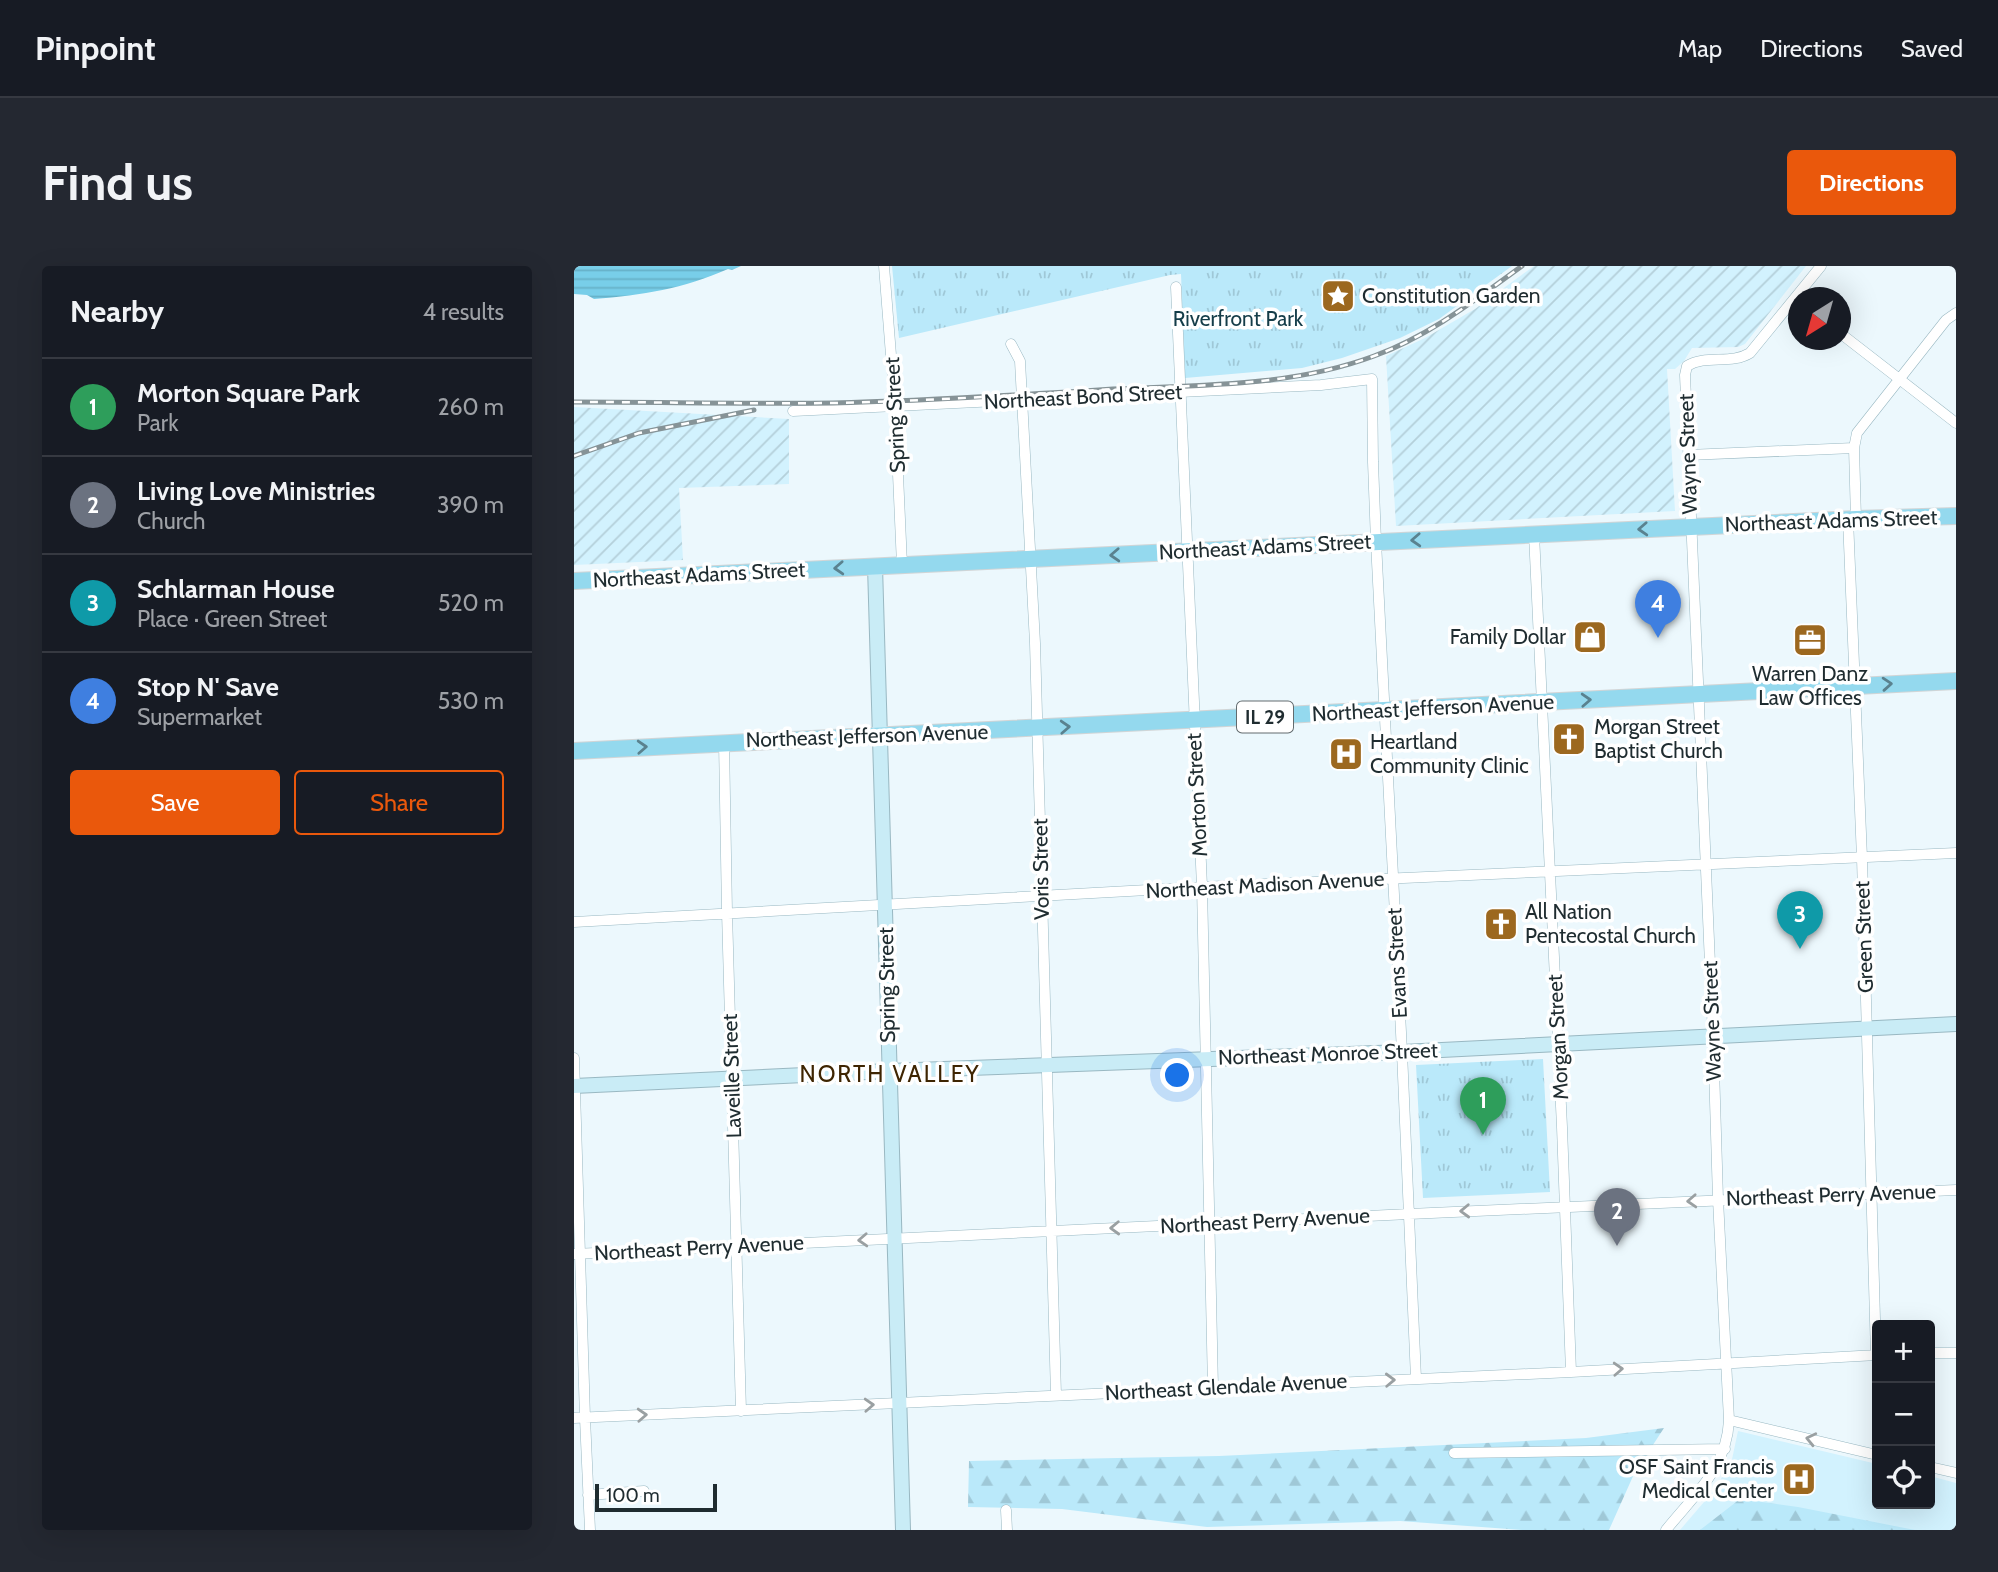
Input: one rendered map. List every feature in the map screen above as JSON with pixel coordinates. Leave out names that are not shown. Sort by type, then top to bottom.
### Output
[{"type":"main road","name":"Northeast Adams Street","points":[[574,581],[1956,516]]},
{"type":"main road","name":"Northeast Jefferson Avenue","points":[[574,751],[1956,681]]},
{"type":"street","name":"Spring Street","points":[[884,266],[895,406],[902,565]]},
{"type":"street","points":[[1806,287],[1821,266]]},
{"type":"street","name":"Morton Street","points":[[1176,286],[1202,887],[1213,1388]]},
{"type":"street","name":"Wayne Street","points":[[1666,1530],[1715,1470],[1725,1449],[1729,1420],[1685,375],[1687,366],[1695,361],[1742,358],[1750,354],[1788,310]]},
{"type":"street","name":"Green Street","points":[[1876,1320],[1856,686],[1852,519],[1854,441],[1861,426],[1946,320],[1956,313]]},
{"type":"street","points":[[1851,342],[1956,423]]},
{"type":"street","name":"Voris Street","points":[[1011,344],[1020,361],[1031,559],[1056,1395]]},
{"type":"street","name":"Northeast Bond Street","points":[[793,411],[1321,385],[1372,379]]},
{"type":"street","name":"Evans Street","points":[[1372,379],[1376,542],[1416,1379]]},
{"type":"street","points":[[1688,455],[1854,449]]},
{"type":"street","name":"Morgan Street","points":[[1534,534],[1572,1372]]},
{"type":"street","name":"Spring Street","points":[[875,566],[902,1530]]},
{"type":"street","name":"Laveille Street","points":[[724,742],[741,1411]]},
{"type":"street","name":"Northeast Madison Avenue","points":[[574,922],[1202,887],[1956,853]]},
{"type":"street","name":"Northeast Monroe Street","points":[[574,1086],[1402,1052],[1956,1024]]},
{"type":"street","points":[[574,1058],[579,1418],[590,1530]]},
{"type":"street","name":"Northeast Perry Avenue","points":[[577,1254],[1956,1190]]},
{"type":"street","points":[[1935,1353],[1956,1353]]},
{"type":"street","name":"Northeast Glendale Avenue","points":[[579,1418],[1572,1372],[1872,1355]]},
{"type":"street","points":[[1729,1420],[1872,1454]]},
{"type":"street","points":[[1454,1453],[1725,1449]]},
{"type":"street","points":[[1935,1468],[1956,1474]]},
{"type":"street","points":[[588,1495],[644,1491]]},
{"type":"street","points":[[1006,1510],[1007,1530]]},
{"type":"shaded area","points":[[574,266],[741,266],[663,290],[594,299],[587,295],[574,294]]},
{"type":"shaded area","points":[[1534,266],[1806,266],[1745,344],[1738,347],[1692,348],[1675,369],[1667,369],[1675,511],[1396,526],[1386,356],[1425,338],[1475,309]]},
{"type":"shaded area","points":[[574,407],[789,419],[789,484],[679,488],[683,560],[574,565]]},
{"type":"shaded area","name":"OSF Saint Francis Medical Center","points":[[1738,1431],[1872,1463],[1872,1509],[1935,1509],[1935,1477],[1956,1483],[1956,1530],[1680,1530],[1710,1495],[1731,1464]]},
{"type":"green space","name":"Riverfront Park","points":[[892,266],[1512,266],[1439,319],[1400,338],[1342,358],[1302,368],[1185,378],[1181,274],[899,338]]},
{"type":"green space","points":[[1543,1059],[1550,1192],[1423,1198],[1416,1065]]},
{"type":"green space","points":[[1664,1428],[1634,1474],[1609,1530],[1522,1530],[1400,1521],[1207,1527],[1062,1509],[968,1507],[969,1461],[1219,1456],[1586,1438]]},
{"type":"green space","points":[[1740,1499],[1798,1507],[1915,1530],[1700,1530]]},
{"type":"railway","points":[[574,402],[868,402],[1211,385],[1278,379],[1342,366],[1394,348],[1451,316],[1522,266]]},
{"type":"railway","points":[[574,456],[639,433],[754,410]]},
{"type":"place","name":"Constitution Garden","points":[[1338,296]]},
{"type":"place","name":"Family Dollar","points":[[1590,637]]},
{"type":"place","name":"Stop N' Save","points":[[1658,638]]},
{"type":"place","name":"Warren Danz Law Offices","points":[[1810,640]]},
{"type":"place","name":"Morgan Street Baptist Church","points":[[1569,739]]},
{"type":"place","name":"Heartland Community Clinic","points":[[1346,754]]},
{"type":"place","name":"All Nation Pentecostal Church","points":[[1501,924]]},
{"type":"place","name":"Schlarman House","points":[[1800,949]]},
{"type":"place","name":"Morton Square Park","points":[[1483,1135]]},
{"type":"place","name":"Living Love Ministries","points":[[1617,1246]]},
{"type":"place","name":"OSF Saint Francis Medical Center","points":[[1799,1479]]},
{"type":"district","name":"NORTH VALLEY","points":[[890,1074]]}]
